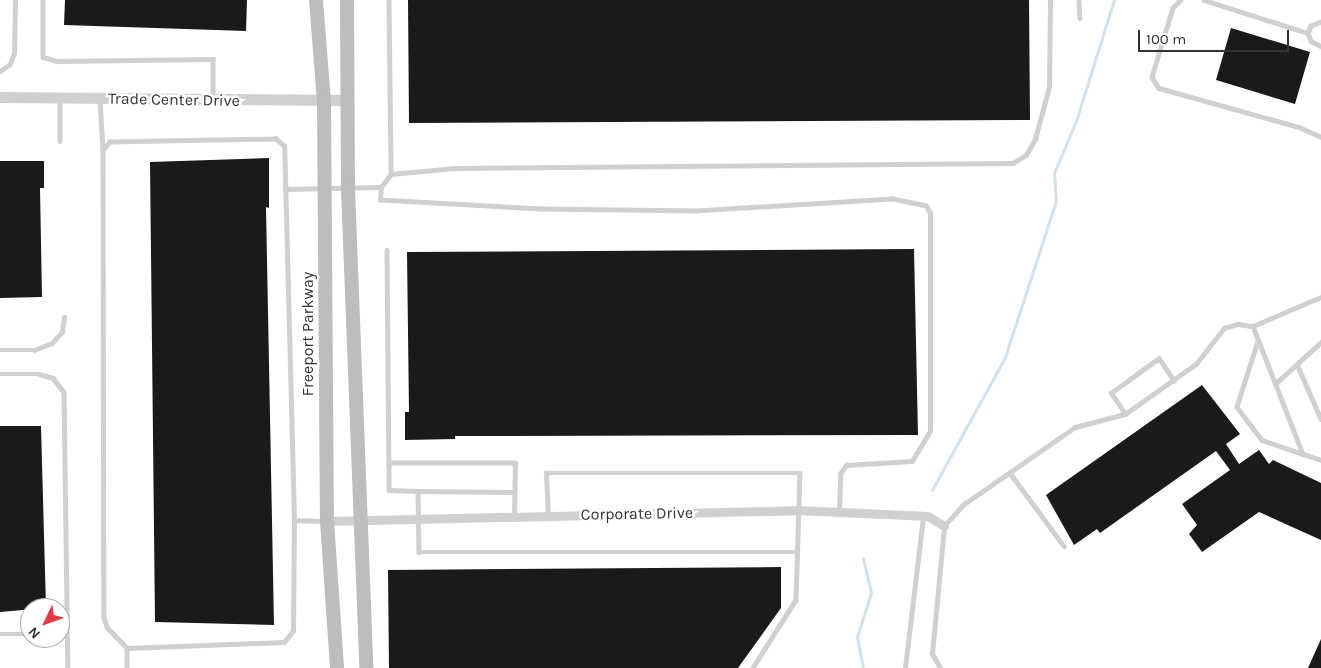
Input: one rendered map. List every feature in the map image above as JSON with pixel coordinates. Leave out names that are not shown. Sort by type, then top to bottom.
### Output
[{"type":"main road","name":"Freeport Parkway","points":[[316,0],[324,101],[328,521],[337,668]]},
{"type":"main road","points":[[346,0],[348,189],[363,520],[366,668]]},
{"type":"street","name":"Trade Center Drive","points":[[0,98],[348,100]]},
{"type":"street","name":"Corporate Drive","points":[[328,521],[797,510],[923,516],[944,526]]},
{"type":"lane","points":[[0,71],[10,64],[14,53],[15,0]]},
{"type":"lane","points":[[43,0],[43,58],[57,61],[213,59],[213,100]]},
{"type":"lane","points":[[389,0],[391,174],[381,187],[380,200],[541,209],[698,211],[892,199],[926,206],[930,213],[930,431],[912,461],[846,465],[840,474],[839,512]]},
{"type":"lane","points":[[391,174],[455,168],[1013,163],[1026,155],[1035,139],[1049,88],[1050,0]]},
{"type":"lane","points":[[1080,0],[1080,18]]},
{"type":"lane","points":[[1180,0],[1173,8],[1152,77],[1159,88],[1299,127],[1321,137]]},
{"type":"lane","points":[[1204,0],[1308,33]]},
{"type":"lane","points":[[1321,22],[1311,26],[1308,33],[1311,41],[1321,46]]},
{"type":"lane","points":[[60,98],[60,141]]},
{"type":"lane","points":[[100,99],[103,150],[104,617],[107,627],[127,648],[127,668]]},
{"type":"lane","points":[[103,150],[110,142],[276,139],[284,146],[294,520],[293,632],[284,642],[127,648]]},
{"type":"lane","points":[[286,189],[381,187]]},
{"type":"lane","points":[[387,250],[389,490],[514,492]]},
{"type":"lane","points":[[940,668],[932,654],[944,526],[964,504],[1075,427],[1125,414],[1196,364],[1224,328],[1238,324],[1253,326],[1321,297]]},
{"type":"lane","points":[[0,350],[34,350],[52,343],[62,332],[64,317]]},
{"type":"lane","points":[[1253,326],[1274,384],[1303,454]]},
{"type":"lane","points":[[1259,341],[1237,407],[1262,440],[1321,460]]},
{"type":"lane","points":[[1274,384],[1320,344]]},
{"type":"lane","points":[[1320,344],[1321,352]]},
{"type":"lane","points":[[1125,414],[1111,393],[1159,358],[1174,380]]},
{"type":"lane","points":[[1297,364],[1321,419]]},
{"type":"lane","points":[[0,374],[39,374],[53,378],[64,392],[67,598]]},
{"type":"lane","points":[[389,463],[515,463],[514,516]]},
{"type":"lane","points":[[548,516],[546,473],[800,473],[797,510],[796,600],[753,668]]},
{"type":"lane","points":[[1010,473],[1064,546]]},
{"type":"lane","points":[[418,491],[419,552],[796,552]]},
{"type":"lane","points":[[905,668],[923,516]]},
{"type":"lane","points":[[294,520],[328,521]]},
{"type":"lane","points":[[0,634],[20,634]]},
{"type":"lane","points":[[67,648],[68,668]]},
{"type":"building","points":[[65,0],[247,0],[246,31],[64,25]]},
{"type":"building","points":[[408,0],[1029,0],[1030,120],[409,123]]},
{"type":"building","points":[[1231,28],[1310,52],[1295,104],[1216,80]]},
{"type":"building","points":[[269,158],[269,208],[266,207],[274,625],[155,622],[150,162]]},
{"type":"building","points":[[0,161],[44,161],[44,188],[40,188],[42,297],[0,298]]},
{"type":"building","points":[[914,249],[918,435],[455,436],[455,439],[405,440],[405,412],[409,412],[407,252]]},
{"type":"building","points":[[1202,385],[1240,434],[1226,444],[1239,464],[1259,450],[1269,464],[1273,460],[1321,483],[1321,540],[1259,512],[1202,552],[1189,534],[1197,525],[1182,504],[1230,470],[1216,451],[1100,533],[1097,529],[1074,545],[1046,495]]},
{"type":"building","points":[[0,426],[41,426],[46,598],[20,598],[20,610],[0,612]]},
{"type":"building","points":[[781,567],[781,608],[738,668],[389,668],[388,570]]},
{"type":"building","points":[[1321,639],[1321,668],[1308,668]]},
{"type":"waterway","points":[[932,490],[1005,357],[1056,201],[1054,173],[1076,121],[1114,0]]},
{"type":"waterway","points":[[863,558],[871,593],[857,637],[863,668]]}]
